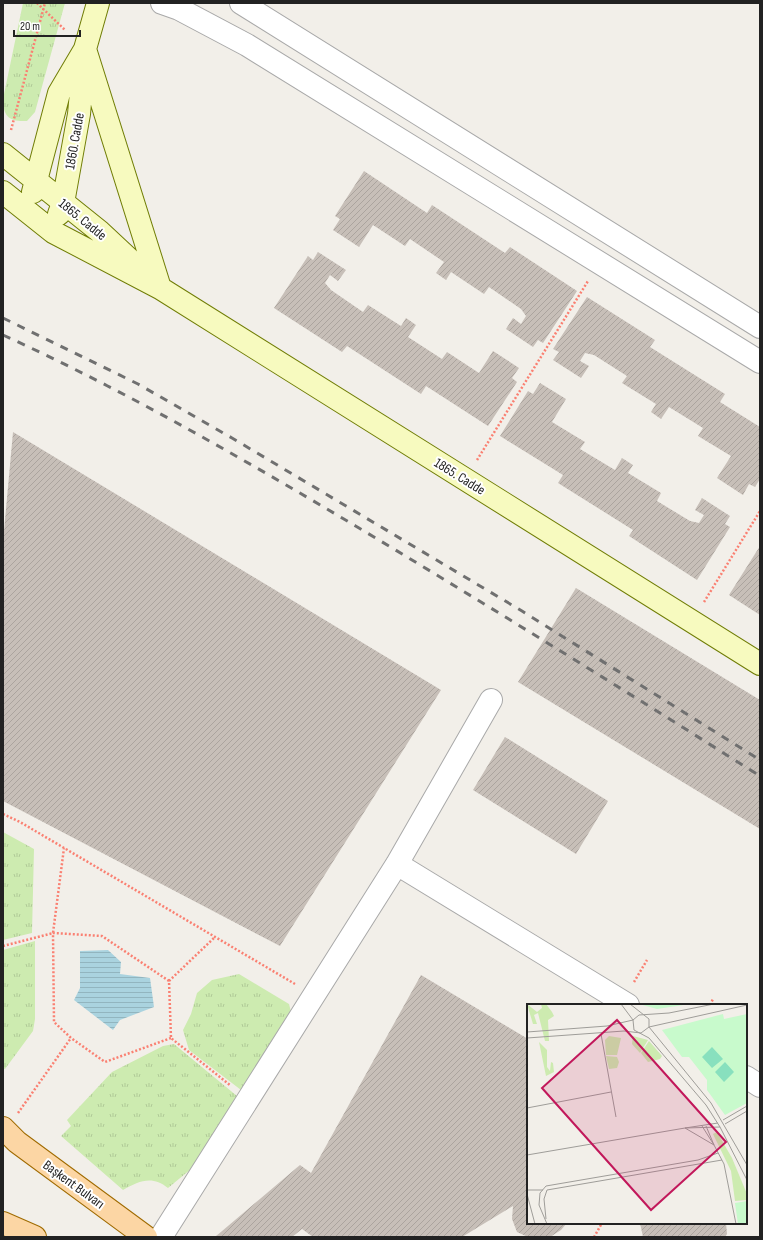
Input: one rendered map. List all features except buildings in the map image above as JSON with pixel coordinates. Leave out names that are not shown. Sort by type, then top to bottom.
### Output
[{"type":"main road","name":"Başkent Bulvarı","points":[[10,1122],[17,1142],[146,1237]]},
{"type":"main road","points":[[3,1223],[35,1237]]},
{"type":"street","name":"1860. Cadde","points":[[53,232],[63,202],[79,114],[85,49],[98,3]]},
{"type":"street","points":[[162,3],[179,10],[247,45],[760,362]]},
{"type":"street","points":[[241,3],[760,327]]},
{"type":"street","name":"1860. Cadde","points":[[28,211],[59,93],[85,49]]},
{"type":"street","points":[[85,49],[160,288]]},
{"type":"street","name":"1865. Cadde","points":[[3,154],[99,231],[160,288]]},
{"type":"street","name":"1865. Cadde","points":[[3,192],[53,232],[160,288],[760,664]]},
{"type":"street","points":[[161,1237],[397,864],[492,700]]},
{"type":"street","points":[[397,864],[626,1004]]},
{"type":"street","points":[[747,1078],[760,1086]]},
{"type":"path","points":[[37,3],[65,30]]},
{"type":"path","points":[[11,130],[44,3]]},
{"type":"path","points":[[465,479],[599,262]]},
{"type":"path","points":[[692,621],[760,511]]},
{"type":"path","points":[[3,814],[20,822],[215,936],[314,996]]},
{"type":"path","points":[[64,848],[53,933],[54,1022],[71,1038],[105,1062],[171,1038]]},
{"type":"path","points":[[3,946],[53,933],[102,936],[168,981]]},
{"type":"path","points":[[215,936],[168,981],[171,1038],[248,1100]]},
{"type":"path","points":[[710,1004],[713,999]]},
{"type":"path","points":[[10,1122],[71,1038]]},
{"type":"path","points":[[594,1237],[601,1224]]},
{"type":"green space","points":[[23,3],[65,3],[35,112],[27,121],[16,121],[6,114],[3,99]]},
{"type":"green space","points":[[3,832],[34,849],[32,933],[3,940]]},
{"type":"green space","points":[[35,941],[35,1019],[33,1031],[5,1069],[3,1068],[3,950]]},
{"type":"green space","points":[[239,974],[289,1004],[291,1012],[241,1090],[189,1050],[183,1030],[191,1014],[197,993],[212,980]]},
{"type":"green space","points":[[174,1044],[237,1096],[191,1169],[168,1188],[156,1182],[146,1181],[140,1182],[123,1190],[61,1136],[71,1126],[67,1120],[112,1072],[163,1046]]},
{"type":"water","points":[[108,950],[121,962],[120,974],[150,978],[154,1007],[120,1020],[113,1030],[74,1000],[80,988],[80,951]]},
{"type":"railway","points":[[3,318],[138,384],[232,438],[522,611],[760,760]]},
{"type":"railway","points":[[3,335],[139,402],[272,477],[460,589],[760,776]]}]
